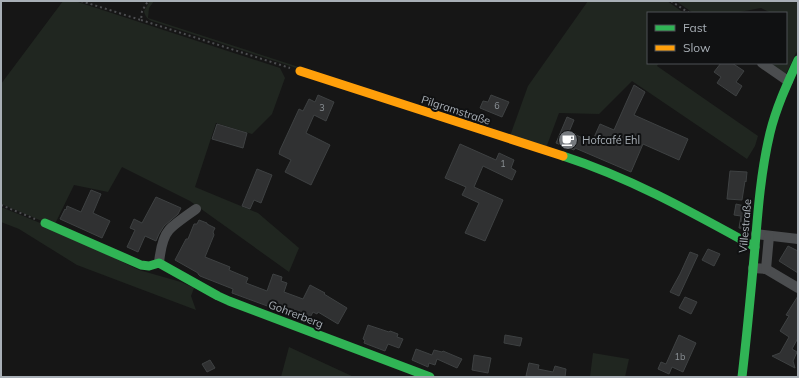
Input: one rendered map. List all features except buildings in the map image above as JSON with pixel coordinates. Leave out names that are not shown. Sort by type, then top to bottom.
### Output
[{"type":"street","name":"Villestraße","points":[[742,377],[760,189],[766,154],[777,109],[798,60]]},
{"type":"street","points":[[763,64],[788,81]]},
{"type":"street","name":"Pilgramstraße","points":[[300,71],[587,164],[670,201],[755,246]]},
{"type":"street","points":[[45,223],[141,265],[149,266],[159,263],[160,252],[169,230],[196,209]]},
{"type":"street","points":[[756,234],[798,239]]},
{"type":"street","points":[[766,269],[769,236]]},
{"type":"street","name":"Gohrerberg","points":[[159,263],[229,301],[430,377]]},
{"type":"street","points":[[753,268],[766,269],[798,288]]},
{"type":"path","points":[[81,1],[300,71]]},
{"type":"path","points":[[140,20],[142,11],[148,1]]},
{"type":"path","points":[[672,1],[688,12]]},
{"type":"path","points":[[1,205],[45,223]]},
{"type":"shaded area","points":[[63,1],[75,1],[280,68],[285,78],[272,114],[252,134],[216,123],[195,187],[258,213],[299,248],[289,272],[190,201],[122,167],[108,192],[74,185],[54,226],[1,204],[1,84]]},
{"type":"shaded area","points":[[150,1],[154,1],[149,8],[148,18],[447,115],[446,117],[152,21],[146,17],[144,11]]},
{"type":"shaded area","points":[[588,1],[667,1],[683,12],[647,12],[647,64],[658,64],[657,66],[758,136],[755,146],[747,159],[632,81],[599,114],[559,113],[546,148],[510,136],[528,86]]},
{"type":"shaded area","points":[[676,1],[798,1],[798,49],[785,76],[769,64],[787,64],[787,12],[769,12],[761,8],[739,12],[692,12]]},
{"type":"shaded area","points":[[1,207],[50,227],[139,270],[181,282],[194,288],[191,296],[196,310],[77,265],[19,229],[1,222]]},
{"type":"shaded area","points":[[289,347],[354,377],[281,377]]},
{"type":"shaded area","points":[[593,353],[629,359],[625,377],[590,377]]},
{"type":"traffic: fast","points":[[742,377],[764,162],[775,114],[798,60]]},
{"type":"traffic: fast","points":[[563,156],[637,185],[755,247]]},
{"type":"traffic: fast","points":[[45,223],[141,265],[149,266],[159,263],[229,301],[430,377]]},
{"type":"traffic: slow","points":[[300,71],[563,156]]},
{"type":"place","name":"Hofcafé Ehl","points":[[568,140]]}]
